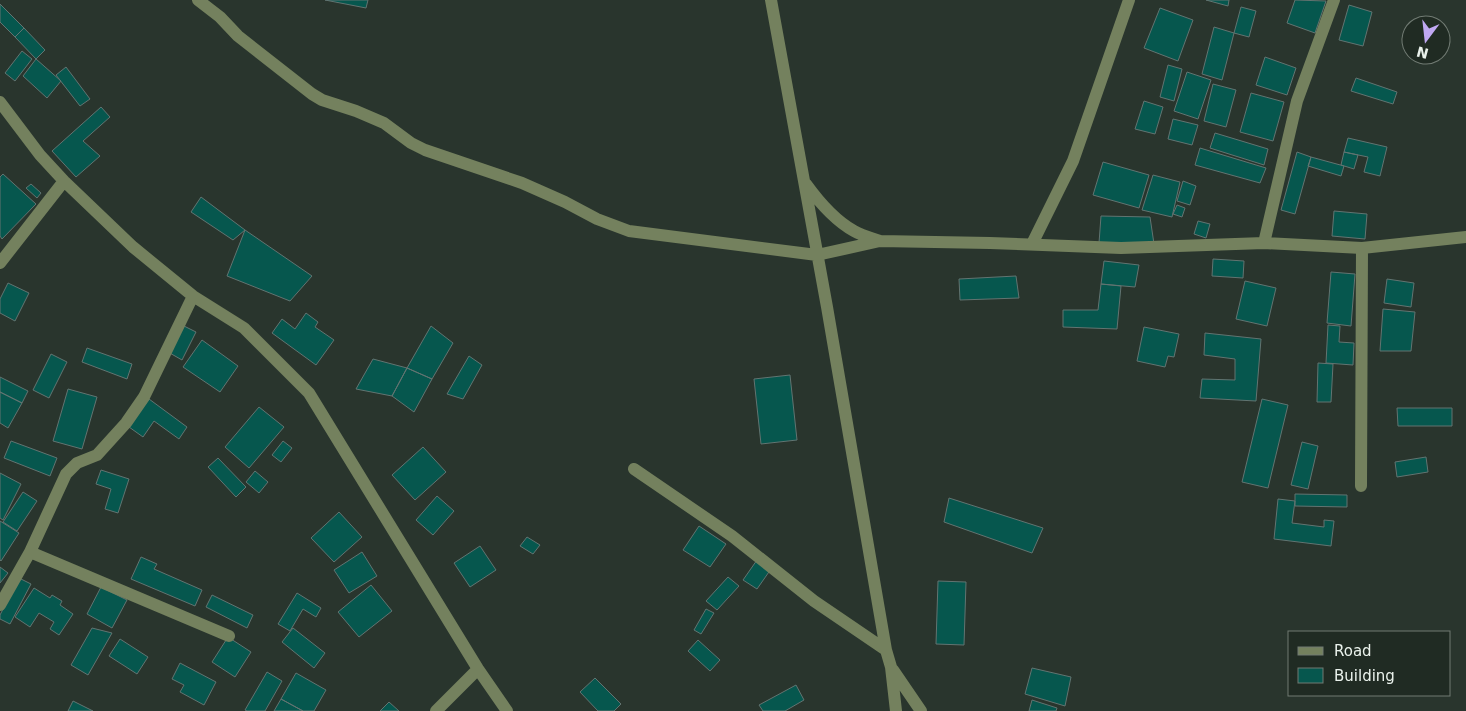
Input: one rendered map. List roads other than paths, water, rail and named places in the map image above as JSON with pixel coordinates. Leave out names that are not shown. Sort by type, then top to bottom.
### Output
[{"type":"street","points":[[198,0],[220,17],[238,36],[322,100],[356,111],[384,123],[411,143],[425,150],[522,184],[565,202],[597,219],[629,231],[817,254],[880,241],[1121,248],[1264,243],[1362,248],[1466,238]]},
{"type":"street","points":[[771,0],[886,650],[892,667],[896,711]]},
{"type":"street","points":[[1032,244],[1073,161],[1129,0]]},
{"type":"street","points":[[1264,243],[1296,101],[1334,0]]},
{"type":"street","points":[[0,102],[40,155],[64,181],[133,247],[193,296],[244,328],[309,393],[478,669],[507,711]]},
{"type":"street","points":[[803,180],[820,204],[834,216],[854,231],[880,241]]},
{"type":"street","points":[[0,263],[64,181]]},
{"type":"street","points":[[1361,486],[1362,248]]},
{"type":"street","points":[[0,605],[30,552],[66,474],[78,462],[96,455],[126,424],[144,397],[193,296]]},
{"type":"street","points":[[634,469],[732,536],[814,601],[886,650]]},
{"type":"street","points":[[30,552],[229,636]]},
{"type":"street","points":[[892,667],[922,711]]},
{"type":"street","points":[[436,711],[478,669]]}]
